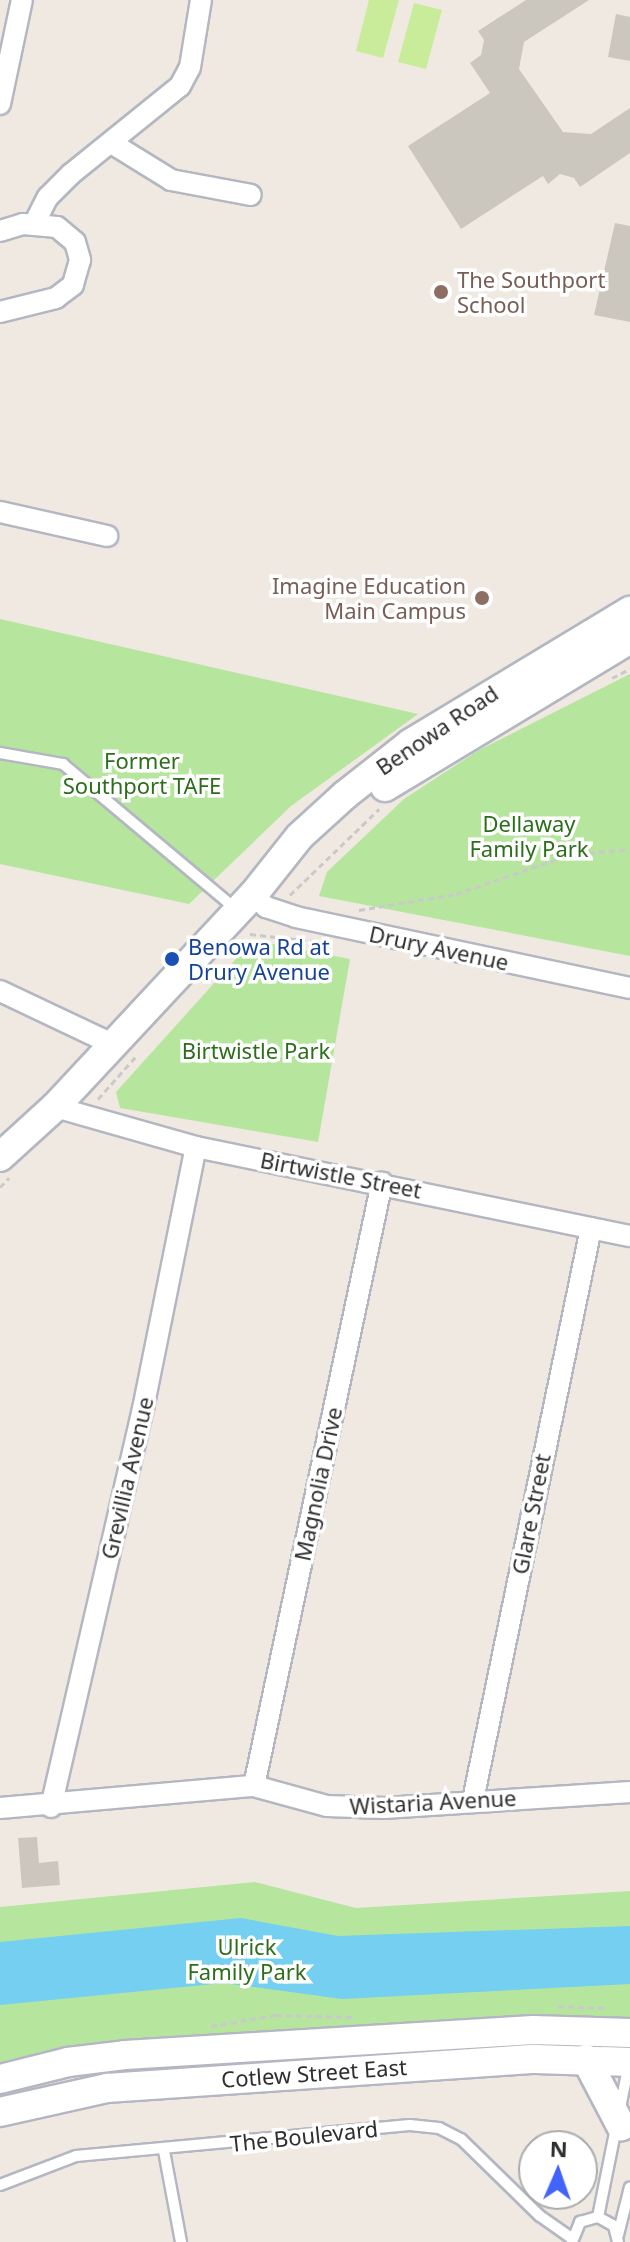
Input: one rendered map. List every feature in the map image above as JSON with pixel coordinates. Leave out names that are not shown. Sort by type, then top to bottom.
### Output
[{"type":"main road","name":"Benowa Road","points":[[0,1157],[55,1107],[114,1045],[253,894],[300,836],[411,743],[630,611]]},
{"type":"main road","name":"Benowa Road","points":[[253,894],[413,766],[630,639]]},
{"type":"main road","name":"Cotlew Street East","points":[[0,2079],[68,2062],[125,2055],[533,2030],[630,2033]]},
{"type":"main road","name":"Cotlew Street East","points":[[0,2112],[107,2088],[586,2059],[630,2061]]},
{"type":"main road","points":[[586,2059],[621,2126]]},
{"type":"street","points":[[0,104],[22,0]]},
{"type":"street","points":[[34,224],[48,197],[186,78],[201,0]]},
{"type":"street","points":[[113,144],[171,180],[251,195]]},
{"type":"street","points":[[0,231],[34,224],[57,227],[75,242],[80,260],[73,285],[37,305],[0,312]]},
{"type":"street","points":[[0,512],[107,536]]},
{"type":"street","name":"Drury Avenue","points":[[253,894],[266,907],[296,917],[630,988]]},
{"type":"street","points":[[0,991],[114,1045]]},
{"type":"street","name":"Birtwistle Street","points":[[55,1107],[196,1147],[382,1182],[630,1236]]},
{"type":"street","name":"Grevillia Avenue","points":[[51,1807],[143,1409],[196,1147]]},
{"type":"street","name":"Magnolia Drive","points":[[254,1786],[382,1182]]},
{"type":"street","name":"Glare Street","points":[[473,1800],[591,1228]]},
{"type":"street","name":"Wistaria Avenue","points":[[0,1808],[51,1807],[254,1786],[327,1806],[384,1808],[630,1792]]},
{"type":"lane","points":[[0,753],[63,764],[253,894]]},
{"type":"lane","points":[[598,2217],[621,2126],[630,2061]]},
{"type":"lane","name":"The Boulevard","points":[[0,2185],[76,2156],[164,2151],[410,2125],[439,2128],[461,2139],[540,2216],[572,2240]]},
{"type":"lane","points":[[164,2151],[181,2242]]},
{"type":"lane","points":[[618,2238],[630,2187]]},
{"type":"lane","points":[[598,2217],[618,2238]]},
{"type":"lane","points":[[572,2240],[580,2222],[598,2217]]},
{"type":"green space","points":[[369,0],[399,0],[383,58],[356,51]]},
{"type":"green space","points":[[414,3],[442,10],[426,69],[398,62]]},
{"type":"green space","name":"Former Southport TAFE","points":[[0,619],[418,714],[291,806],[189,904],[0,864]]},
{"type":"green space","name":"Dellaway Family Park","points":[[630,674],[630,956],[319,896],[327,872],[404,799],[479,750]]},
{"type":"green space","name":"Birtwistle Park","points":[[253,940],[350,959],[318,1142],[120,1108],[116,1092]]},
{"type":"green space","name":"Ulrick Family Park","points":[[255,1882],[356,1908],[630,1891],[630,2020],[550,2015],[324,2028],[84,2047],[0,2067],[0,1907]]},
{"type":"water","points":[[241,1918],[338,1936],[630,1926],[630,1984],[342,1999],[224,1983],[0,2005],[0,1942]]},
{"type":"building","points":[[526,0],[589,0],[524,42],[519,69],[563,132],[591,134],[630,108],[630,153],[580,187],[574,178],[560,174],[548,184],[543,176],[461,229],[408,146],[490,93],[470,63],[481,55],[484,40],[478,31]]},
{"type":"building","points":[[616,14],[630,17],[630,61],[608,57]]},
{"type":"building","points":[[615,223],[630,226],[630,322],[594,315]]},
{"type":"building","points":[[37,1837],[39,1863],[58,1861],[60,1885],[22,1888],[18,1838]]},
{"type":"place","name":"The Southport School","points":[[441,292]]},
{"type":"place","name":"Imagine Education Main Campus","points":[[482,598]]},
{"type":"place","name":"Benowa Rd at Drury Avenue","points":[[172,959]]}]
